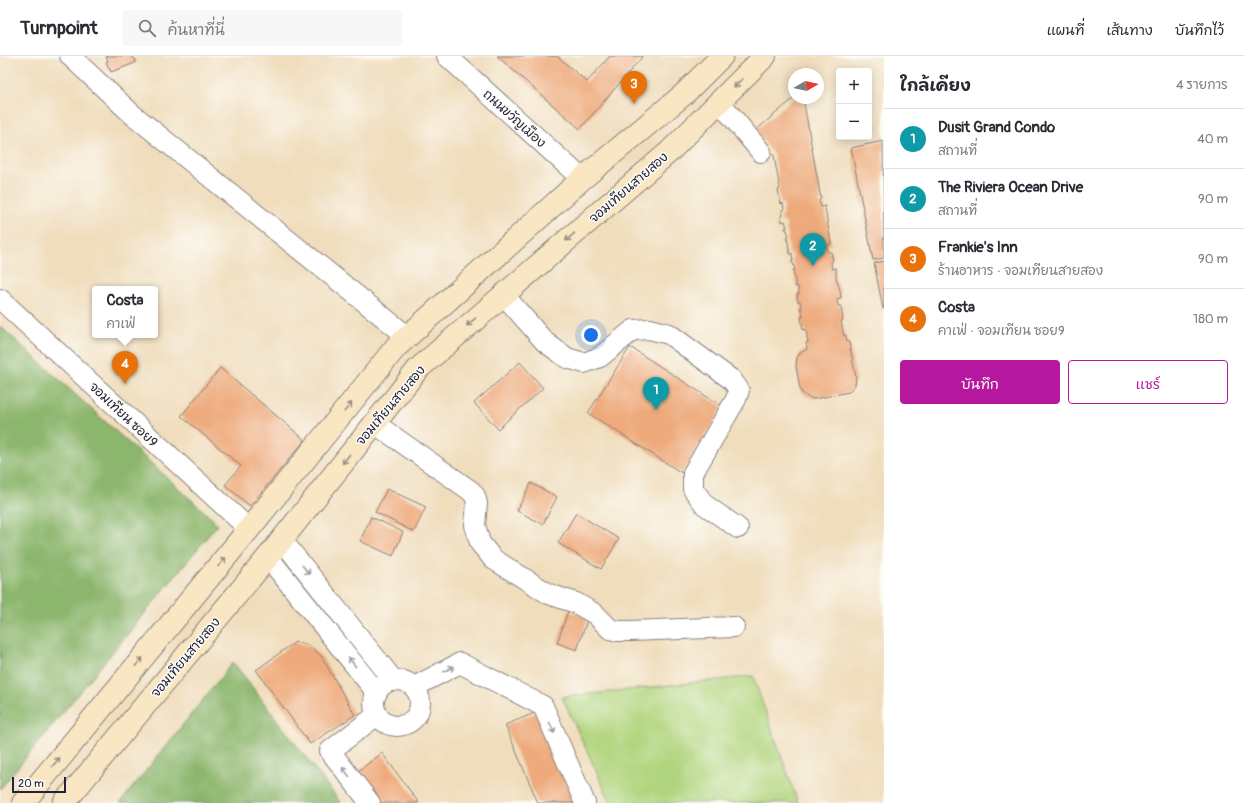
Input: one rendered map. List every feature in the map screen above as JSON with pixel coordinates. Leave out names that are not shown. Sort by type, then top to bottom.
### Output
[{"type":"main road","points":[[22,803],[249,529],[396,347],[582,179],[683,96],[722,56]]},
{"type":"main road","name":"จอมเทียนสายสอง","points":[[64,803],[282,540],[418,369],[668,152],[765,56]]},
{"type":"street","points":[[70,56],[132,114],[408,337]]},
{"type":"street","name":"ถนนขวัญเมือง","points":[[447,56],[582,179]]},
{"type":"street","points":[[719,102],[761,152]]},
{"type":"street","points":[[504,294],[545,342],[568,358],[584,363],[600,357],[633,330],[650,329],[669,334],[732,380],[739,390],[736,399],[693,473],[692,489],[705,506],[738,528]]},
{"type":"street","name":"จอมเทียน ซอย9","points":[[0,299],[249,529]]},
{"type":"street","points":[[374,423],[471,491],[475,496],[477,503],[475,525],[480,543],[493,559],[549,594],[576,603],[595,614],[610,629],[617,631],[630,631],[734,627]]},
{"type":"street","points":[[282,540],[394,681]]},
{"type":"street","points":[[268,557],[377,693]]},
{"type":"street","points":[[414,687],[460,663],[543,706],[585,803]]},
{"type":"street","points":[[394,681],[404,681],[414,687],[419,695],[420,708],[416,717],[406,725],[392,726],[382,721],[377,715],[374,703],[377,693],[386,683],[394,681]]},
{"type":"street","points":[[370,803],[330,751],[377,715]]},
{"type":"green space","points":[[0,326],[218,524],[0,789]]},
{"type":"green space","points":[[233,662],[341,803],[120,803]]},
{"type":"green space","points":[[753,676],[798,803],[611,803],[562,697]]},
{"type":"building","points":[[106,56],[132,56],[136,60],[135,63],[111,72],[106,62],[108,61]]},
{"type":"building","points":[[497,56],[557,56],[587,82],[610,56],[643,56],[580,129]]},
{"type":"building","points":[[788,103],[804,104],[821,199],[819,200],[821,207],[825,206],[831,243],[827,245],[828,252],[831,252],[833,260],[831,262],[832,269],[836,268],[836,278],[840,290],[841,298],[837,299],[838,306],[841,306],[843,320],[841,321],[844,336],[846,335],[847,342],[849,342],[856,378],[855,385],[849,392],[814,399],[809,398],[802,393],[800,389],[796,366],[797,358],[800,353],[807,349],[806,343],[808,343],[806,329],[803,330],[801,317],[803,317],[802,310],[800,310],[800,308],[802,308],[800,301],[798,302],[798,286],[796,287],[793,270],[795,270],[791,261],[793,261],[792,253],[790,254],[787,237],[789,237],[785,228],[787,228],[785,221],[782,222],[782,210],[784,210],[778,190],[780,189],[774,156],[756,130]]},
{"type":"building","points":[[883,141],[884,258],[873,260],[851,148]]},
{"type":"building","points":[[884,261],[884,309],[883,309],[874,263]]},
{"type":"building","points":[[630,347],[723,407],[682,473],[588,413]]},
{"type":"building","points":[[520,362],[543,388],[498,429],[474,403]]},
{"type":"building","points":[[220,368],[305,440],[250,506],[225,485],[241,466],[181,416]]},
{"type":"building","points":[[531,483],[557,497],[543,524],[517,511]]},
{"type":"building","points":[[387,489],[426,507],[414,532],[375,512]]},
{"type":"building","points":[[576,513],[619,539],[601,569],[558,543]]},
{"type":"building","points":[[371,517],[403,532],[393,556],[360,541]]},
{"type":"building","points":[[568,611],[588,617],[577,650],[557,643]]},
{"type":"building","points":[[295,642],[310,646],[322,657],[355,715],[310,744],[256,670]]},
{"type":"building","points":[[537,712],[576,803],[538,803],[505,725]]},
{"type":"building","points":[[382,753],[419,803],[380,803],[357,772]]},
{"type":"place","name":"Frankie's Inn","points":[[634,104]]},
{"type":"place","name":"The Riviera Ocean Drive","points":[[813,266]]},
{"type":"place","name":"Costa","points":[[125,384]]},
{"type":"place","name":"Dusit Grand Condo","points":[[656,410]]}]
